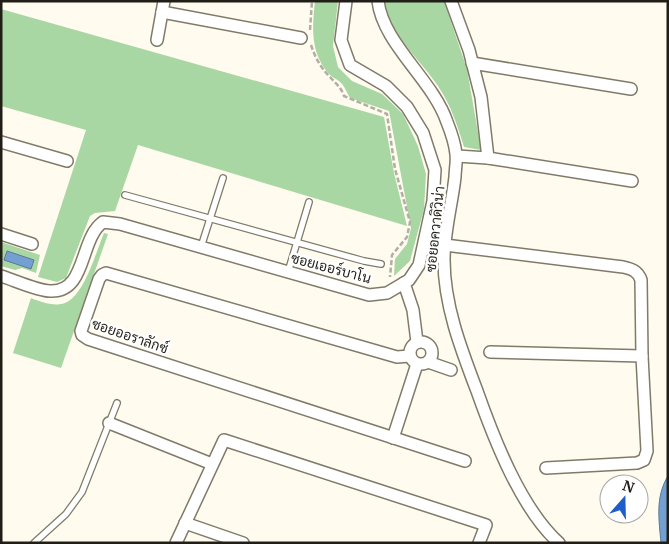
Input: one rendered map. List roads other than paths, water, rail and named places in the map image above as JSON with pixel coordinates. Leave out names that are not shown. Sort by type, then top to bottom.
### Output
[{"type":"street","name":"ซอยเออร์บาโน","points":[[1,276],[48,291],[60,291],[74,282],[90,238],[96,227],[103,222],[120,224],[369,295],[390,292],[409,280],[419,265],[433,201],[435,170],[423,133],[407,107],[386,86],[350,65],[344,52],[342,40],[346,1]]},
{"type":"street","name":"ซอยอควาดิวิน่า","points":[[378,1],[388,30],[430,87],[447,120],[457,156],[444,277],[459,344],[491,429],[507,465],[524,497],[549,534],[559,543]]},
{"type":"street","points":[[451,1],[472,63],[481,97],[488,158]]},
{"type":"street","points":[[157,40],[163,7],[307,37]]},
{"type":"street","points":[[472,63],[631,90]]},
{"type":"street","points":[[1,142],[67,161]]},
{"type":"street","points":[[457,156],[488,158],[632,181]]},
{"type":"street","points":[[1,234],[32,244]]},
{"type":"street","points":[[446,245],[633,269],[639,274],[641,280],[642,356],[647,451],[644,460],[636,463],[546,468]]},
{"type":"street","name":"ซอยออราลักซ์","points":[[451,370],[389,355],[106,273],[99,279],[81,329],[82,335],[88,339],[465,462]]},
{"type":"street","points":[[404,283],[413,310],[417,342]]},
{"type":"street","points":[[393,438],[418,361],[412,346],[417,342],[425,343],[431,348],[432,355],[418,361]]},
{"type":"street","points":[[490,352],[642,356]]},
{"type":"street","points":[[109,423],[212,464]]},
{"type":"street","points":[[176,543],[224,440],[486,525],[479,543]]},
{"type":"street","points":[[185,523],[243,543]]},
{"type":"lane","points":[[201,247],[223,178]]},
{"type":"lane","points":[[126,195],[381,264]]},
{"type":"lane","points":[[288,272],[309,202]]},
{"type":"lane","points":[[34,543],[66,514],[82,492],[117,403]]},
{"type":"water","points":[[7,251],[34,260],[31,269],[4,260]]},
{"type":"water","points":[[668,476],[668,543],[661,543],[660,500],[661,492]]}]
